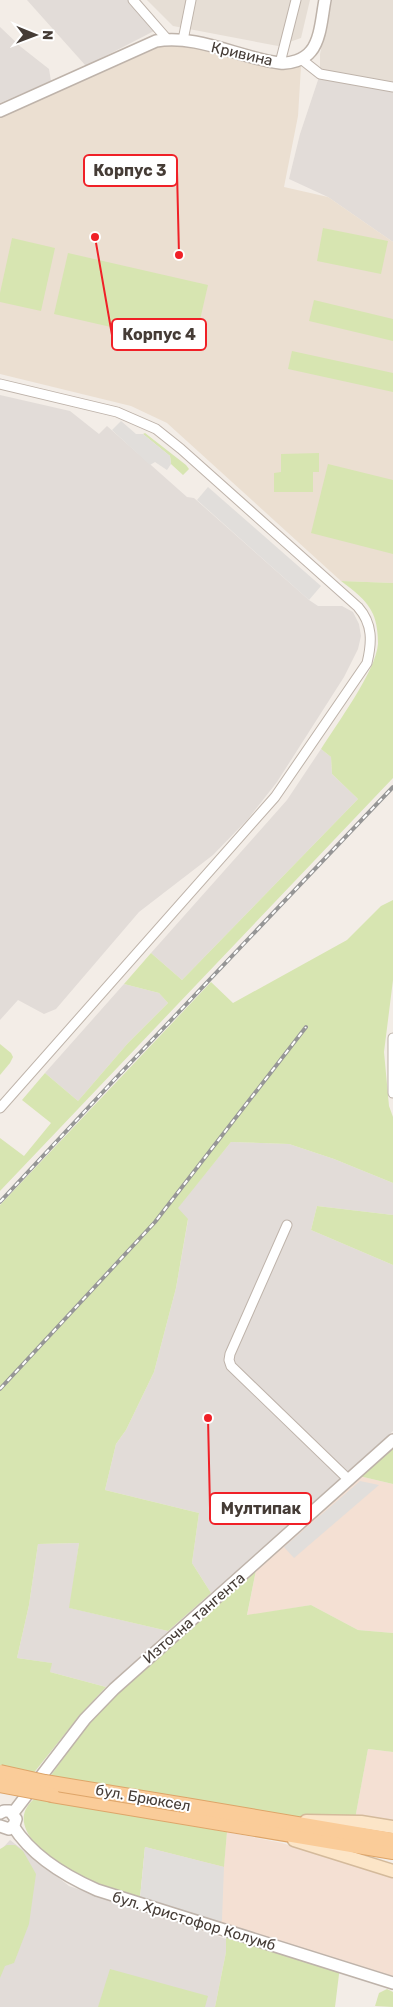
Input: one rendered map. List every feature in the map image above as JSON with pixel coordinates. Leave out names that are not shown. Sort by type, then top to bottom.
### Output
[{"type":"main road","name":"бул. Брюксел","points":[[0,1772],[273,1831],[393,1852]]},
{"type":"main road","name":"бул. Брюксел","points":[[0,1785],[184,1811],[287,1822],[393,1840]]},
{"type":"main road","name":"бул. Брюксел","points":[[287,1822],[347,1821],[393,1827]]},
{"type":"main road","name":"бул. Брюксел","points":[[273,1831],[303,1843],[393,1872]]},
{"type":"street","points":[[133,0],[167,39]]},
{"type":"street","points":[[183,40],[191,0]]},
{"type":"street","points":[[280,63],[296,0]]},
{"type":"street","points":[[325,0],[316,40],[311,52],[301,59],[320,74],[393,87]]},
{"type":"street","points":[[0,111],[156,41],[167,39]]},
{"type":"street","name":"Кривина","points":[[167,39],[183,40],[280,63],[301,59]]},
{"type":"street","points":[[0,384],[118,412],[156,429],[181,449],[358,607],[364,614],[371,637],[367,663],[275,797],[0,1108]]},
{"type":"street","points":[[393,1038],[393,1093]]},
{"type":"street","points":[[287,1225],[229,1360],[231,1366],[349,1480]]},
{"type":"street","name":"Източна тангента","points":[[4,1811],[114,1689],[393,1440]]},
{"type":"street","points":[[3,1827],[16,1818],[4,1811]]},
{"type":"street","name":"бул. Христофор Колумб","points":[[3,1827],[18,1834],[45,1861],[71,1879],[96,1890],[393,1983]]},
{"type":"shaded area","points":[[27,0],[133,0],[158,29],[86,66]]},
{"type":"shaded area","points":[[147,0],[310,0],[301,38],[278,46],[173,26]]},
{"type":"shaded area","points":[[332,0],[393,0],[393,87],[320,74],[320,54]]},
{"type":"shaded area","points":[[0,27],[21,47],[49,69],[51,81],[0,103]]},
{"type":"shaded area","points":[[179,44],[265,66],[301,67],[298,116],[284,187],[328,197],[393,242],[393,583],[341,581],[167,423],[131,406],[0,374],[0,118],[164,45]]},
{"type":"shaded area","points":[[320,74],[393,87],[393,242],[328,197],[289,179],[300,134]]},
{"type":"shaded area","points":[[0,395],[70,411],[99,434],[107,426],[187,497],[194,498],[309,600],[318,606],[342,606],[353,612],[359,624],[361,636],[358,649],[344,677],[277,782],[248,819],[213,855],[139,912],[56,1009],[44,1014],[18,1000],[0,1020]]},
{"type":"shaded area","points":[[121,421],[136,434],[143,434],[170,456],[171,464],[167,470],[155,462],[150,465],[112,430]]},
{"type":"shaded area","points":[[208,487],[321,586],[309,600],[197,500]]},
{"type":"shaded area","points":[[321,749],[331,757],[332,774],[358,799],[182,980],[151,953],[287,800]]},
{"type":"shaded area","points":[[124,984],[159,993],[168,1003],[128,1043],[78,1101],[45,1073]]},
{"type":"shaded area","points":[[231,1142],[289,1144],[334,1159],[393,1183],[393,1215],[317,1206],[311,1230],[393,1265],[393,1431],[211,1593],[192,1563],[199,1513],[105,1490],[116,1444],[126,1430],[154,1372],[176,1288],[188,1220],[177,1208]]},
{"type":"shaded area","points":[[359,1476],[393,1484],[393,1633],[358,1630],[311,1605],[247,1616],[256,1570]]},
{"type":"shaded area","points":[[360,1481],[379,1485],[294,1558],[284,1547]]},
{"type":"shaded area","points":[[79,1543],[70,1608],[168,1631],[106,1687],[50,1672],[51,1663],[17,1658],[29,1605],[38,1544]]},
{"type":"shaded area","points":[[368,1749],[393,1752],[393,1824],[355,1819]]},
{"type":"shaded area","points":[[227,1832],[282,1843],[393,1878],[393,1983],[226,1931],[145,1847],[224,1866]]},
{"type":"shaded area","points":[[10,1840],[69,1886],[226,1939],[226,1952],[215,2007],[0,2007],[0,1851]]},
{"type":"shaded area","points":[[145,1847],[224,1867],[222,1920],[220,1925],[140,1898]]},
{"type":"green space","points":[[323,228],[388,241],[381,274],[317,261]]},
{"type":"green space","points":[[12,238],[55,248],[41,311],[0,302],[0,293]]},
{"type":"green space","points":[[68,253],[208,285],[194,346],[54,314]]},
{"type":"green space","points":[[314,300],[393,319],[393,341],[309,321]]},
{"type":"green space","points":[[292,351],[393,373],[393,392],[288,369]]},
{"type":"green space","points":[[145,433],[189,469],[183,475],[171,464],[170,456],[143,434]]},
{"type":"green space","points":[[319,453],[319,472],[313,472],[313,492],[274,492],[274,473],[281,472],[281,454]]},
{"type":"green space","points":[[328,464],[393,480],[393,554],[311,533]]},
{"type":"green space","points":[[341,581],[393,583],[393,778],[0,1191],[0,1138],[24,1156],[51,1123],[22,1100],[45,1073],[78,1101],[128,1043],[168,1003],[159,993],[124,984],[151,953],[182,980],[358,799],[332,774],[331,757],[321,749],[363,683],[376,655],[378,644],[376,625],[370,609],[359,596]]},
{"type":"green space","points":[[393,900],[393,980],[384,1052],[389,1106],[393,1117],[393,1183],[334,1159],[289,1144],[231,1142],[178,1208],[188,1219],[176,1288],[154,1372],[126,1430],[116,1444],[105,1490],[199,1513],[192,1563],[211,1593],[168,1631],[69,1608],[79,1543],[38,1544],[29,1605],[17,1658],[52,1663],[50,1672],[106,1687],[80,1715],[32,1775],[0,1768],[0,1205],[211,982],[233,1003],[347,940],[381,906]]},
{"type":"green space","points":[[0,1044],[13,1057],[0,1075]]},
{"type":"green space","points":[[317,1206],[393,1215],[393,1265],[311,1230]]},
{"type":"green space","points":[[393,1446],[393,1484],[359,1476]]},
{"type":"green space","points":[[256,1570],[247,1615],[311,1605],[358,1630],[393,1633],[393,1752],[368,1749],[355,1819],[276,1816],[49,1778],[89,1723],[117,1693]]},
{"type":"green space","points":[[34,1799],[227,1832],[224,1867],[145,1847],[140,1898],[91,1882],[61,1866],[48,1856],[28,1834],[24,1822],[25,1810]]},
{"type":"green space","points":[[7,1845],[15,1845],[23,1851],[36,1874],[29,1924],[14,1963],[5,1966],[0,1978],[0,1849]]},
{"type":"green space","points":[[226,1931],[340,1966],[335,2007],[215,2007],[226,1952]]},
{"type":"green space","points":[[110,1969],[208,1996],[205,2007],[98,2007]]},
{"type":"green space","points":[[387,1989],[393,1992],[393,2007],[375,2006],[379,1993]]},
{"type":"railway","points":[[0,1202],[393,787]]},
{"type":"railway","points":[[0,1389],[155,1222],[306,1027]]},
{"type":"place","name":"Корпус 4","points":[[95,237]]},
{"type":"place","name":"Корпус 3","points":[[179,255]]},
{"type":"place","name":"Мултипак","points":[[208,1418]]}]
